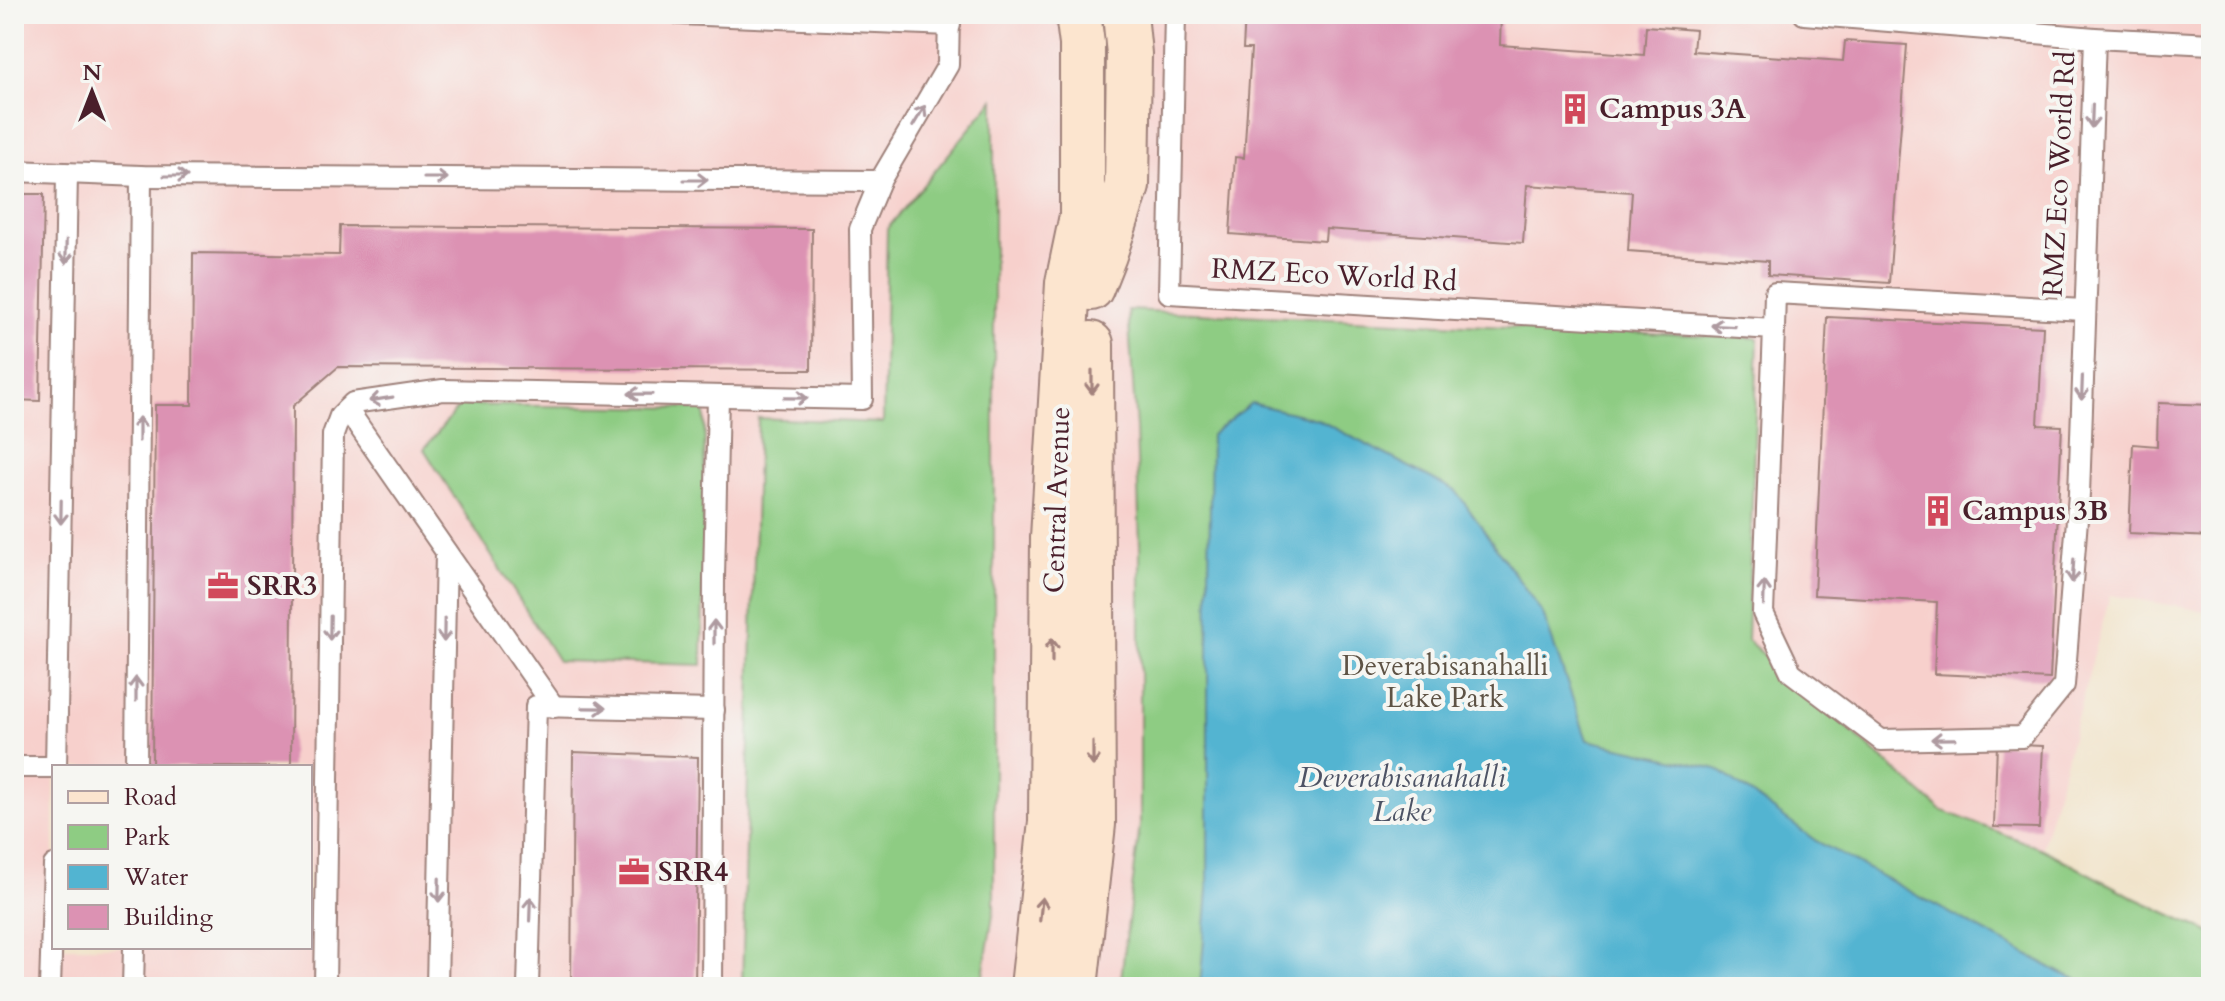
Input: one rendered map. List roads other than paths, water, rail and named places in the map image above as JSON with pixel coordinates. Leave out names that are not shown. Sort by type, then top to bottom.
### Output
[{"type":"street","points":[[1053,14],[1058,41],[1058,202],[1080,286]]},
{"type":"street","name":"Central Avenue","points":[[1075,987],[1093,824],[1080,286],[1082,44],[1078,14]]},
{"type":"street","name":"Central Avenue","points":[[1033,987],[1051,822],[1053,538],[1080,286],[1101,221],[1099,14]]},
{"type":"street","points":[[1080,286],[1104,255],[1127,186],[1129,54],[1125,14]]},
{"type":"lane","points":[[325,987],[318,905],[333,435],[340,416],[353,403],[443,390],[862,399],[860,229],[880,181],[948,65],[949,19],[680,14]]},
{"type":"lane","name":"RMZ Eco World Rd","points":[[1175,14],[1169,293],[1774,329]]},
{"type":"lane","points":[[1804,14],[2095,38],[2211,44]]},
{"type":"lane","name":"RMZ Eco World Rd","points":[[2084,310],[1775,293],[1763,613],[1791,672],[1881,740],[2022,737],[2064,685],[2079,494],[2095,38]]},
{"type":"lane","points":[[14,171],[141,176],[880,181]]},
{"type":"lane","points":[[55,765],[67,174]]},
{"type":"lane","points":[[136,765],[141,176]]},
{"type":"lane","points":[[712,987],[718,396]]},
{"type":"lane","points":[[347,409],[554,707]]},
{"type":"lane","points":[[437,987],[446,552]]},
{"type":"lane","points":[[528,987],[536,706],[714,710]]},
{"type":"lane","points":[[14,767],[52,767]]},
{"type":"lane","points":[[50,987],[52,946]]},
{"type":"lane","points":[[133,987],[134,949]]},
{"type":"water","name":"Deverabisanahalli Lake","points":[[1251,403],[1317,419],[1456,491],[1543,614],[1587,740],[1717,769],[1816,841],[2063,974],[2101,987],[1200,987],[1208,890],[1211,435]]},
{"type":"place","name":"Campus 3A","points":[[1575,109]]},
{"type":"place","name":"Campus 3B","points":[[1938,511]]},
{"type":"place","name":"SRR3","points":[[223,586]]},
{"type":"place","name":"SRR4","points":[[634,872]]},
{"type":"park label","name":"Deverabisanahalli Lake Park","points":[[1445,682]]}]
